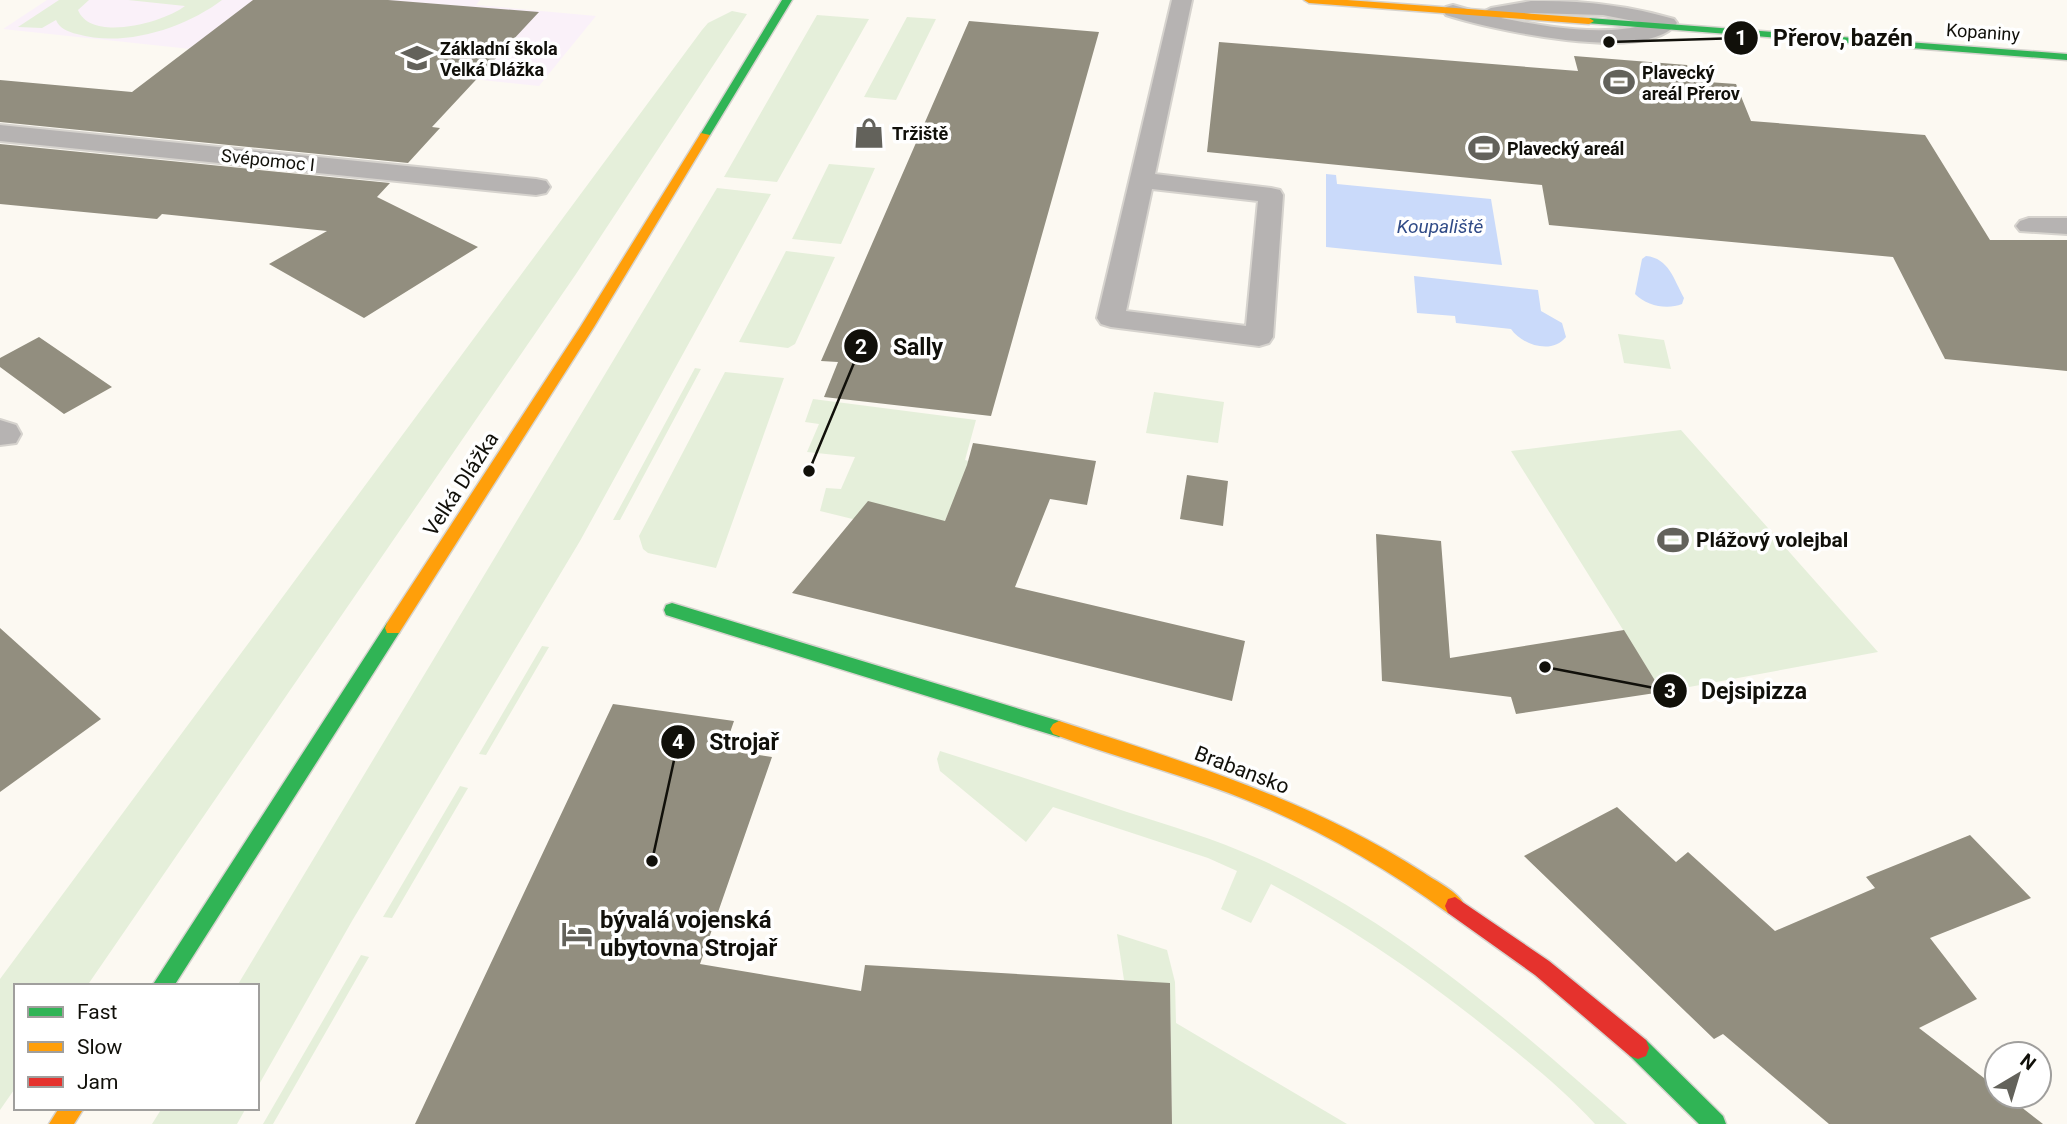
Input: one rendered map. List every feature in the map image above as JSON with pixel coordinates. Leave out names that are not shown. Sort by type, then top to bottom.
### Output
[{"type":"street","name":"Velká Dlážka","points":[[163,984],[587,327],[787,0]]},
{"type":"street","points":[[1309,0],[1424,4],[1453,11],[1491,14]]},
{"type":"street","name":"Kopaniny","points":[[1672,28],[2067,57]]},
{"type":"street","name":"Svépomoc I","points":[[0,133],[536,187]]},
{"type":"street","name":"Brabansko","points":[[672,610],[942,691],[1239,789],[1327,827],[1413,876],[1542,968],[1638,1048],[1715,1124]]},
{"type":"street","points":[[60,1124],[71,1110]]},
{"type":"lane","points":[[1141,180],[1271,195],[1259,337],[1111,318],[1141,180],[1182,0]]},
{"type":"lane","points":[[1491,14],[1509,8],[1539,5],[1606,10],[1653,18],[1672,28]]},
{"type":"lane","points":[[1453,11],[1486,23],[1610,36],[1645,34],[1672,28]]},
{"type":"lane","points":[[2029,226],[2067,226]]},
{"type":"shaded area","name":"Základní škola Velká Dlážka","points":[[47,0],[480,0],[476,5],[596,16],[539,86],[3,29]]},
{"type":"green space","points":[[59,0],[89,0],[78,10],[86,20],[97,26],[112,27],[146,23],[185,6],[128,0],[222,0],[172,27],[134,37],[95,38],[70,32],[56,20],[42,28],[18,27]]},
{"type":"green space","points":[[732,11],[747,14],[576,274],[88,984],[14,984],[14,1090],[0,1110],[0,979],[708,23]]},
{"type":"green space","points":[[817,15],[869,19],[777,182],[724,177]]},
{"type":"green space","points":[[907,17],[936,19],[896,100],[864,97]]},
{"type":"green space","points":[[829,164],[875,168],[841,244],[792,239]]},
{"type":"green space","points":[[717,188],[771,194],[580,541],[352,921],[259,1084],[259,984],[238,984]]},
{"type":"green space","points":[[786,251],[835,257],[795,344],[788,348],[739,342]]},
{"type":"green space","points":[[1618,334],[1664,340],[1671,369],[1624,363]]},
{"type":"green space","points":[[695,368],[701,369],[620,520],[613,520]]},
{"type":"green space","points":[[725,372],[784,378],[716,568],[648,553],[643,549],[639,536]]},
{"type":"green space","points":[[1154,392],[1224,402],[1218,443],[1146,433]]},
{"type":"green space","points":[[813,399],[976,420],[965,460],[997,469],[954,500],[940,532],[877,525],[820,511],[826,488],[841,489],[855,457],[807,452],[819,424],[805,422]]},
{"type":"green space","name":"Plážový volejbal","points":[[1681,430],[1878,652],[1662,692],[1511,451]]},
{"type":"green space","points":[[542,646],[549,647],[486,755],[479,754]]},
{"type":"green space","points":[[940,751],[1209,839],[1257,858],[1307,883],[1357,911],[1451,977],[1627,1124],[1595,1124],[1539,1071],[1448,998],[1362,938],[1271,884],[1251,923],[1221,909],[1237,871],[1208,858],[1053,807],[1026,842],[940,771],[937,759]]},
{"type":"green space","points":[[460,786],[468,788],[392,918],[383,917]]},
{"type":"green space","points":[[1117,934],[1167,950],[1175,982],[1176,1023],[1347,1124],[1172,1124],[1170,984],[1124,980]]},
{"type":"green space","points":[[361,955],[369,957],[273,1124],[263,1124]]},
{"type":"green space","points":[[161,1110],[245,1110],[237,1124],[152,1124]]},
{"type":"water","name":"Koupaliště","points":[[1326,174],[1336,175],[1337,184],[1491,199],[1502,265],[1326,247]]},
{"type":"water","points":[[1646,256],[1660,261],[1670,271],[1684,298],[1682,304],[1657,306],[1635,294],[1642,259]]},
{"type":"water","points":[[1414,276],[1538,290],[1541,311],[1562,323],[1566,337],[1553,346],[1537,346],[1522,340],[1511,329],[1456,323],[1455,316],[1417,313]]},
{"type":"building","points":[[253,0],[388,0],[539,12],[432,127],[440,128],[408,163],[0,122],[0,80],[132,92]]},
{"type":"building","points":[[969,21],[1099,32],[991,416],[824,397],[838,362],[821,361]]},
{"type":"building","name":"Plavecký areál","points":[[1219,42],[1578,71],[1574,56],[1687,65],[1694,81],[1736,84],[1751,121],[1925,135],[1990,240],[2067,240],[2067,371],[1945,359],[1893,257],[1549,225],[1542,185],[1207,152]]},
{"type":"building","points":[[0,144],[390,183],[377,197],[478,247],[364,318],[269,264],[327,231],[162,214],[157,219],[0,204]]},
{"type":"building","points":[[39,337],[112,387],[64,414],[0,367],[0,358]]},
{"type":"building","points":[[973,443],[1096,461],[1087,505],[1050,499],[1015,587],[1245,641],[1232,701],[792,593],[868,501],[945,521]]},
{"type":"building","points":[[1187,475],[1228,481],[1223,526],[1180,519]]},
{"type":"building","points":[[1376,534],[1441,541],[1450,658],[1624,630],[1662,692],[1516,714],[1511,697],[1382,681]]},
{"type":"building","points":[[0,628],[101,719],[0,792]]},
{"type":"building","points":[[613,704],[734,721],[724,750],[772,757],[700,964],[861,991],[865,965],[1170,983],[1172,1124],[415,1124]]},
{"type":"building","points":[[1617,807],[1676,862],[1688,852],[1775,931],[1875,888],[1866,877],[1970,835],[2031,898],[1930,938],[1977,999],[1919,1028],[1983,1077],[1983,1110],[2025,1110],[2043,1124],[1829,1124],[1723,1034],[1714,1039],[1524,856]]},
{"type":"traffic: fast","points":[[705,135],[787,0]]},
{"type":"traffic: fast","points":[[1589,21],[2067,57]]},
{"type":"traffic: fast","points":[[672,610],[1059,729]]},
{"type":"traffic: fast","points":[[163,984],[393,628]]},
{"type":"traffic: fast","points":[[1638,1048],[1715,1124]]},
{"type":"traffic: slow","points":[[1309,0],[1589,21]]},
{"type":"traffic: slow","points":[[393,628],[587,327],[705,135]]},
{"type":"traffic: slow","points":[[1059,729],[1196,773],[1297,812],[1378,855],[1455,906]]},
{"type":"traffic: slow","points":[[60,1124],[71,1110]]},
{"type":"traffic: jam","points":[[1455,906],[1542,968],[1638,1048]]},
{"type":"place","name":"Přerov, bazén","points":[[1609,42]]},
{"type":"place","name":"Základní škola Velká Dlážka","points":[[417,58]]},
{"type":"place","name":"Plavecký areál Přerov","points":[[1619,82]]},
{"type":"place","name":"Tržiště","points":[[869,133]]},
{"type":"place","name":"Plavecký areál","points":[[1484,148]]},
{"type":"place","name":"Sally","points":[[809,471]]},
{"type":"place","name":"Plážový volejbal","points":[[1673,540]]},
{"type":"place","name":"Dejsipizza","points":[[1545,667]]},
{"type":"place","name":"Strojař","points":[[652,861]]},
{"type":"place","name":"bývalá vojenská ubytovna Strojař","points":[[577,934]]}]
